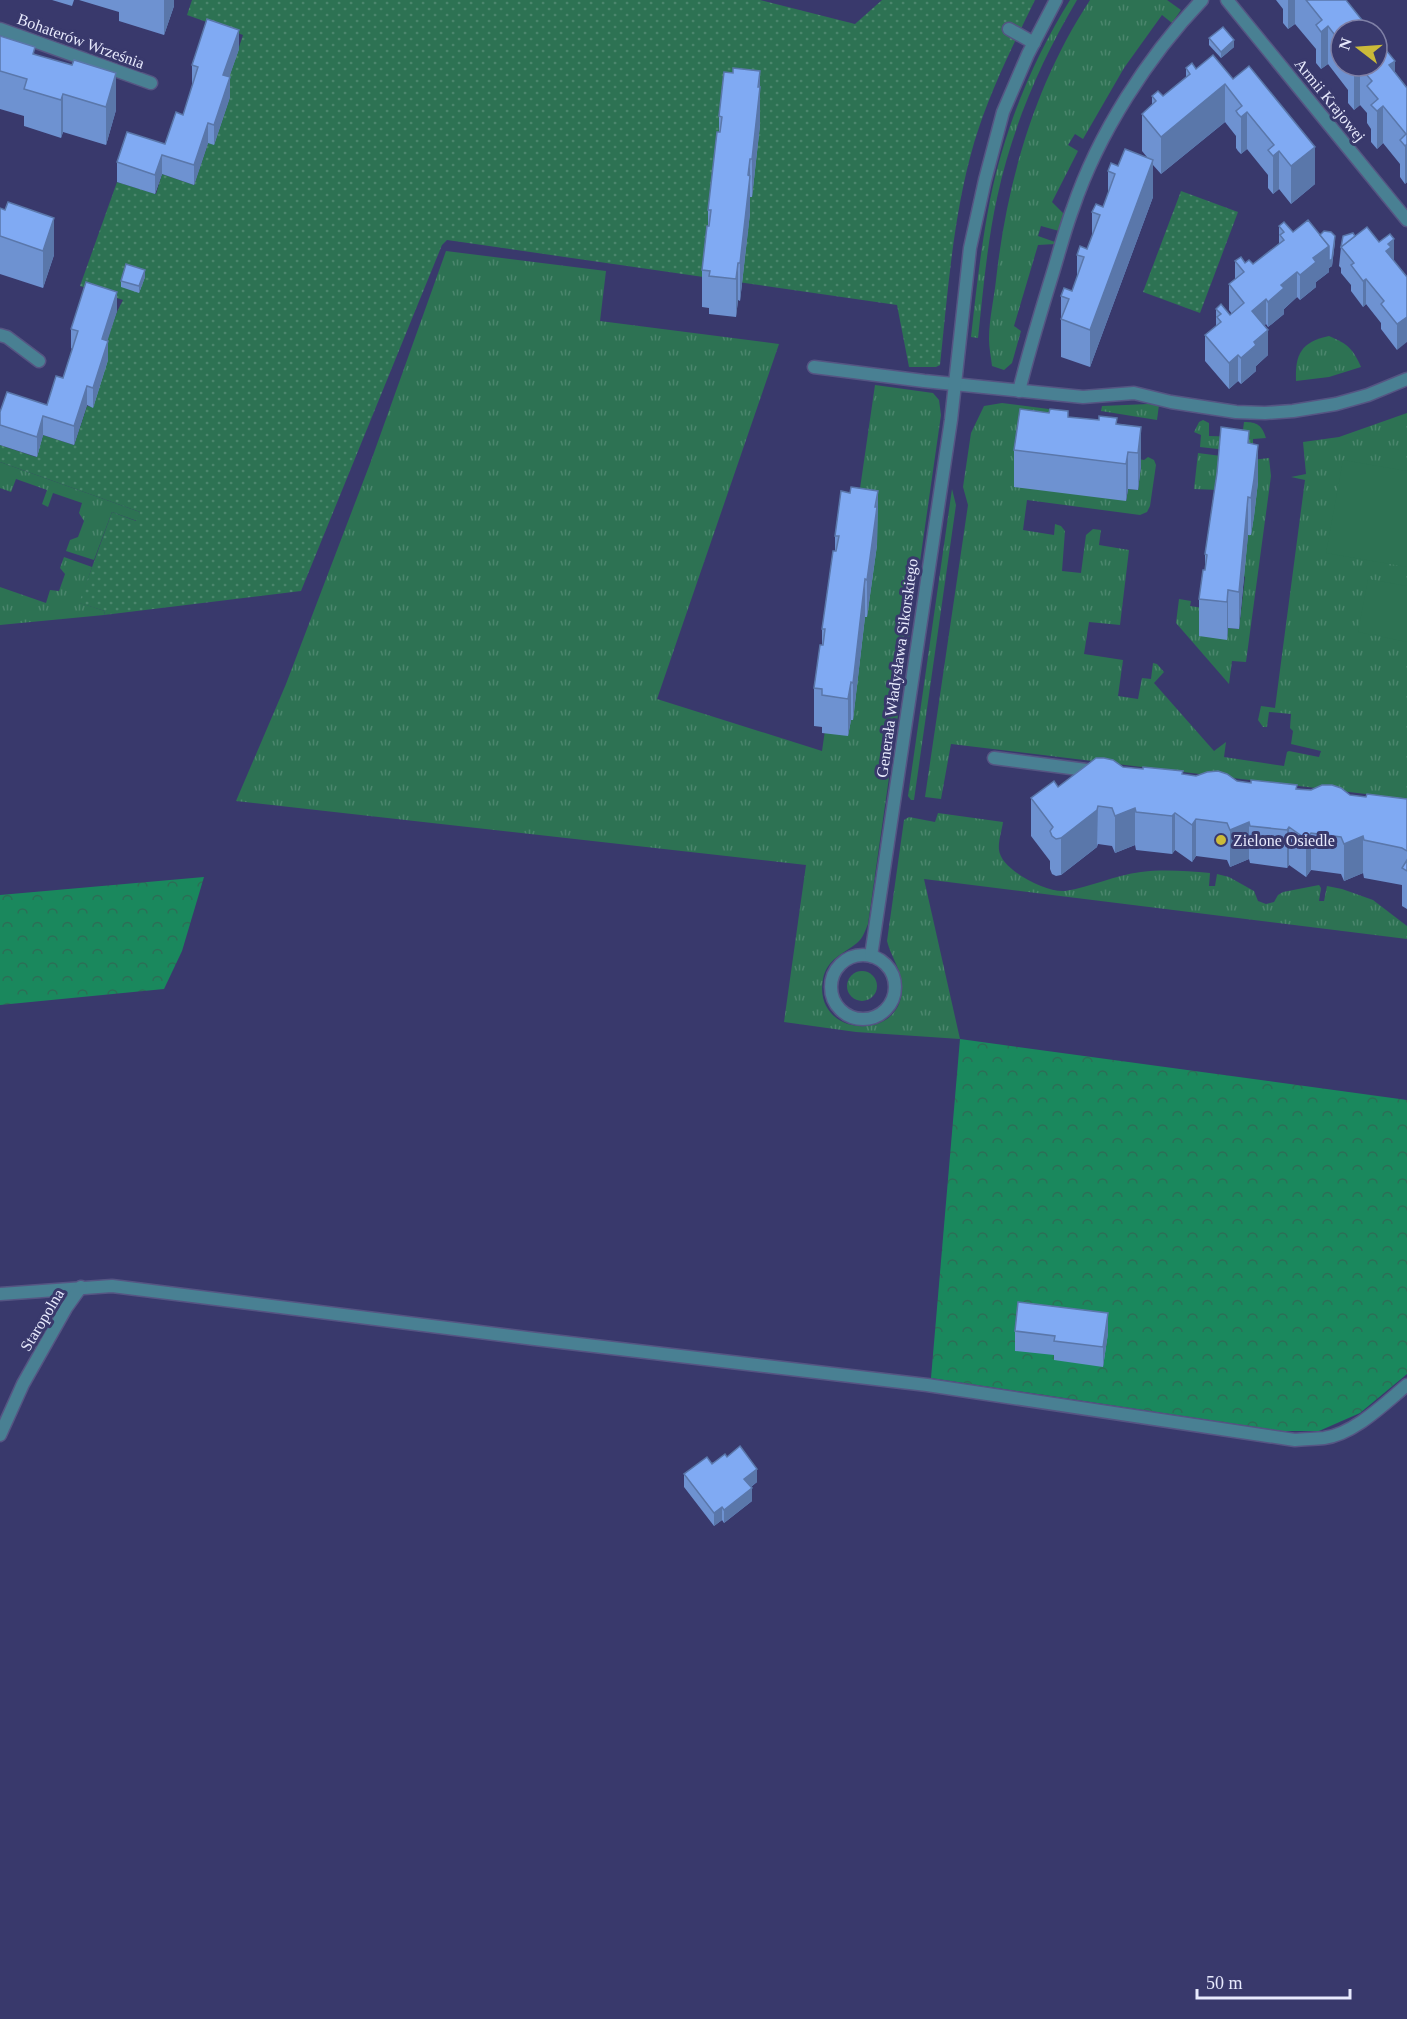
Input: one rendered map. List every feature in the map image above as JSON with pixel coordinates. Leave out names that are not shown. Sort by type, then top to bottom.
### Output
[{"type":"street","name":"Generała Władysława Sikorskiego","points":[[871,956],[956,385],[970,248],[1003,112],[1056,0]]},
{"type":"street","points":[[1019,391],[1073,206],[1090,165],[1107,130],[1149,62],[1202,0]]},
{"type":"street","name":"Armii Krajowej","points":[[1227,0],[1407,220]]},
{"type":"street","name":"Bohaterów Września","points":[[0,29],[151,83]]},
{"type":"street","points":[[1009,29],[1034,43]]},
{"type":"street","points":[[0,334],[39,361]]},
{"type":"street","points":[[814,367],[956,385],[1083,397],[1134,393],[1236,412],[1265,413],[1336,404],[1368,395],[1407,379]]},
{"type":"street","points":[[994,758],[1107,772]]},
{"type":"street","points":[[871,956],[881,960],[889,968],[894,978],[893,1000],[878,1016],[857,1019],[847,1015],[839,1008],[831,990],[832,980],[842,963],[851,957],[871,956]]},
{"type":"street","points":[[0,1294],[81,1287],[135,1288],[535,1339],[915,1383],[1295,1440],[1326,1438],[1352,1427],[1370,1416],[1407,1386]]},
{"type":"street","name":"Staropolna","points":[[0,1435],[23,1384],[66,1308],[81,1287]]},
{"type":"green space","points":[[192,0],[760,0],[855,24],[882,0],[1035,0],[994,88],[974,143],[961,198],[952,253],[940,365],[909,367],[897,305],[447,240],[442,245],[301,591],[104,615],[105,611],[79,603],[112,512],[136,521],[140,512],[0,462],[0,445],[36,457],[43,435],[74,445],[87,406],[93,407],[107,339],[123,300],[80,286],[117,182],[156,194],[162,174],[194,185],[208,143],[214,144],[230,97],[223,95],[243,35],[187,15]]},
{"type":"green space","points":[[1070,0],[1077,0],[1039,71],[1019,121],[1003,172],[991,233],[978,338],[971,337],[987,217],[1003,148],[1011,122],[1043,47]]},
{"type":"green space","points":[[1090,0],[1167,0],[1181,10],[1172,23],[1162,15],[1124,68],[1083,139],[1075,134],[1068,145],[1078,151],[1052,202],[1064,214],[1059,231],[1041,226],[1038,236],[1055,242],[1055,244],[1038,245],[1014,326],[1021,331],[1012,363],[1004,370],[992,366],[989,339],[1001,243],[1016,170],[1039,99],[1071,32]]},
{"type":"green space","points":[[1181,191],[1238,212],[1200,313],[1143,292]]},
{"type":"green space","points":[[446,251],[606,271],[600,321],[779,344],[657,699],[822,751],[875,385],[933,393],[939,400],[941,415],[868,924],[859,941],[828,966],[823,979],[823,998],[831,1013],[843,1022],[858,1026],[874,1025],[888,1018],[898,1006],[902,983],[887,941],[904,820],[909,817],[935,822],[938,813],[1003,822],[999,847],[1002,858],[1026,879],[1057,891],[1075,889],[1141,872],[1158,871],[1210,873],[1209,886],[1215,886],[1217,874],[1229,877],[1254,891],[1258,901],[1266,904],[1274,902],[1283,892],[1319,885],[1321,888],[1319,901],[1324,901],[1327,886],[1373,900],[1407,926],[1407,939],[924,879],[960,1039],[856,1032],[784,1022],[806,865],[236,801],[286,684],[371,461]]},
{"type":"green space","points":[[1329,336],[1349,348],[1361,367],[1329,377],[1296,381],[1297,363],[1302,351],[1312,342]]},
{"type":"green space","points":[[1002,403],[1064,411],[1126,501],[1128,489],[1138,490],[1141,465],[1122,456],[1144,460],[1148,457],[1154,460],[1156,465],[1150,506],[1147,512],[1140,515],[1027,500],[1023,530],[1054,535],[1055,524],[1061,526],[1065,531],[1062,571],[1081,573],[1086,535],[1093,529],[1101,530],[1099,545],[1129,550],[1120,625],[1089,622],[1084,654],[1123,660],[1118,696],[1138,699],[1142,678],[1151,679],[1153,663],[1157,664],[1164,672],[1154,683],[1214,751],[1226,742],[1224,757],[1284,766],[1289,751],[1319,757],[1321,751],[1291,744],[1293,731],[1290,728],[1291,714],[1269,712],[1267,727],[1263,727],[1258,720],[1261,706],[1275,708],[1305,480],[1291,477],[1306,474],[1303,442],[1339,437],[1407,413],[1407,799],[951,744],[941,799],[925,797],[968,505],[963,487],[971,433],[984,406]]},
{"type":"green space","points":[[1159,405],[1157,420],[1101,411],[1102,406]]},
{"type":"green space","points":[[1203,420],[1209,423],[1209,436],[1242,437],[1244,422],[1249,422],[1261,427],[1266,438],[1253,439],[1253,453],[1200,447],[1201,435],[1194,432],[1199,422]]},
{"type":"green space","points":[[1198,453],[1252,460],[1269,458],[1271,476],[1246,662],[1232,661],[1229,684],[1176,623],[1179,599],[1191,601],[1190,606],[1203,608],[1226,640],[1228,628],[1239,629],[1248,535],[1251,535],[1218,490],[1194,489]]},
{"type":"green space","points":[[1343,460],[1407,471],[1407,567],[1326,553]]},
{"type":"green space","points":[[0,462],[140,512],[137,521],[112,512],[94,560],[66,551],[70,540],[78,537],[84,521],[79,513],[82,503],[53,493],[48,507],[42,504],[47,490],[16,479],[11,492],[0,488]]},
{"type":"green space","points":[[952,489],[956,505],[914,800],[911,800],[908,796]]},
{"type":"green space","points":[[64,557],[92,567],[80,603],[105,611],[104,615],[0,625],[0,587],[46,603],[50,590],[59,591],[65,574],[60,568]]},
{"type":"green space","points":[[1368,579],[1407,586],[1407,642],[1358,632]]},
{"type":"green space","points":[[204,877],[182,951],[164,989],[0,1005],[0,895]]},
{"type":"green space","points":[[862,971],[873,975],[877,986],[873,997],[862,1001],[851,997],[847,986],[851,975]]},
{"type":"green space","points":[[960,1039],[1407,1100],[1407,1374],[1360,1413],[1319,1431],[1282,1431],[931,1378]]},
{"type":"building","points":[[1306,0],[1346,0],[1360,18],[1329,18],[1329,27],[1321,32],[1316,25],[1322,20]]},
{"type":"building","points":[[207,19],[239,30],[223,75],[230,77],[214,125],[208,123],[194,165],[162,155],[155,175],[117,162],[127,132],[165,144],[176,112],[183,115],[198,67],[192,65]]},
{"type":"building","points":[[1223,27],[1234,40],[1221,52],[1209,38]]},
{"type":"building","points":[[0,36],[35,47],[33,54],[72,65],[74,60],[116,73],[106,107],[63,94],[61,100],[24,89],[27,79],[0,71]]},
{"type":"building","points":[[1389,54],[1395,61],[1389,65]]},
{"type":"building","points":[[1213,55],[1233,79],[1249,66],[1315,147],[1291,166],[1279,151],[1273,156],[1268,150],[1274,145],[1247,112],[1241,117],[1238,114],[1236,111],[1242,106],[1225,84],[1161,137],[1142,114],[1156,101],[1152,96],[1158,91],[1163,96],[1190,74],[1186,68],[1192,63],[1196,69]]},
{"type":"building","points":[[1389,65],[1407,88],[1407,144],[1405,146],[1400,140],[1406,134],[1383,106],[1377,111],[1371,105],[1378,99],[1367,86],[1372,81],[1369,78],[1389,78]]},
{"type":"building","points":[[733,68],[760,71],[740,263],[738,263],[736,279],[709,276],[710,271],[702,270],[711,210],[708,210],[717,132],[720,132],[722,117],[719,116],[724,72],[733,73]]},
{"type":"building","points":[[1125,149],[1153,160],[1090,330],[1061,319],[1069,299],[1061,296],[1064,288],[1072,291],[1084,257],[1077,255],[1080,246],[1087,249],[1100,215],[1092,212],[1096,204],[1103,207],[1115,174],[1108,171],[1111,163],[1118,166]]},
{"type":"building","points":[[8,202],[54,218],[43,251],[0,236],[0,208],[5,210]]},
{"type":"building","points":[[1308,220],[1329,246],[1313,258],[1316,262],[1300,275],[1297,272],[1281,285],[1284,288],[1268,302],[1266,299],[1252,311],[1268,330],[1241,358],[1238,355],[1229,363],[1205,335],[1221,322],[1217,317],[1221,314],[1216,309],[1221,304],[1230,315],[1244,303],[1229,284],[1244,272],[1235,261],[1241,257],[1245,263],[1249,260],[1253,264],[1284,240],[1280,235],[1284,232],[1279,226],[1284,222],[1293,232]]},
{"type":"building","points":[[1367,227],[1379,242],[1390,234],[1394,239],[1388,244],[1391,247],[1386,251],[1407,277],[1407,317],[1397,324],[1381,304],[1384,301],[1366,279],[1363,281],[1351,265],[1354,263],[1341,247]]},
{"type":"building","points":[[1324,231],[1331,232],[1335,236],[1332,259],[1329,261],[1329,246],[1320,235]]},
{"type":"building","points":[[1353,233],[1355,236],[1341,247],[1343,236]]},
{"type":"building","points":[[126,264],[145,270],[139,286],[121,281]]},
{"type":"building","points":[[86,282],[117,292],[102,339],[108,341],[93,388],[87,386],[74,426],[43,416],[37,437],[0,425],[0,412],[7,392],[47,405],[56,376],[63,378],[78,331],[71,329]]},
{"type":"building","points":[[1020,409],[1049,413],[1050,409],[1068,411],[1068,417],[1099,420],[1099,416],[1117,418],[1116,424],[1141,427],[1138,453],[1128,452],[1126,464],[1014,450]]},
{"type":"building","points":[[1221,427],[1249,431],[1248,443],[1258,445],[1251,498],[1248,497],[1239,592],[1228,590],[1227,602],[1199,599],[1207,555],[1205,554]]},
{"type":"building","points":[[851,487],[878,491],[853,683],[851,682],[848,699],[822,695],[822,689],[814,688],[820,645],[823,645],[825,629],[822,629],[833,551],[836,551],[839,536],[835,536],[841,491],[850,493]]},
{"type":"building","points":[[1096,758],[1113,760],[1123,767],[1183,771],[1182,774],[1196,776],[1218,771],[1237,781],[1251,783],[1251,780],[1297,785],[1296,789],[1311,790],[1322,785],[1332,785],[1350,795],[1366,797],[1367,794],[1407,799],[1407,851],[1364,840],[1363,836],[1344,844],[1341,837],[1311,833],[1306,839],[1289,827],[1287,830],[1250,826],[1249,822],[1230,830],[1227,823],[1196,819],[1192,825],[1175,813],[1172,816],[1136,812],[1135,808],[1115,816],[1112,808],[1098,806],[1097,810],[1061,838],[1056,839],[1050,831],[1053,827],[1031,798],[1054,781],[1058,787]]},
{"type":"building","points":[[1407,860],[1407,871],[1402,868]]},
{"type":"building","points":[[1018,1302],[1108,1313],[1103,1347],[1054,1341],[1055,1336],[1015,1331]]},
{"type":"building","points":[[740,1446],[757,1469],[744,1479],[752,1488],[724,1510],[722,1507],[714,1513],[684,1474],[707,1457],[712,1464],[725,1454],[727,1457]]},
{"type":"place","name":"Zielone Osiedle","points":[[1221,840]]}]
